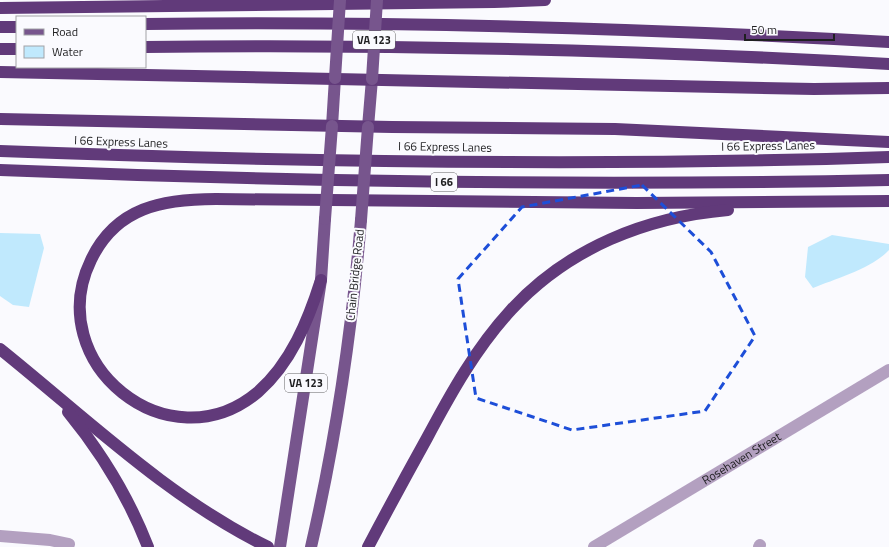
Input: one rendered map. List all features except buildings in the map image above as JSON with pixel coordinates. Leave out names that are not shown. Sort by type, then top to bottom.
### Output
[{"type":"highway","points":[[0,8],[494,2],[545,0]]},
{"type":"highway","points":[[146,24],[414,24],[741,33],[889,42]]},
{"type":"highway","points":[[0,28],[16,27]]},
{"type":"highway","points":[[146,47],[450,48],[767,58],[889,64]]},
{"type":"highway","points":[[0,49],[16,48]]},
{"type":"highway","points":[[0,72],[316,77],[372,80],[806,88],[889,88]]},
{"type":"highway","points":[[0,119],[368,127],[615,129],[889,142]]},
{"type":"highway","name":"I 66 Express Lanes","points":[[0,151],[177,158],[556,162],[799,160],[889,157]]},
{"type":"highway","name":"I 66","points":[[0,170],[104,174],[459,182],[889,180]]},
{"type":"highway","points":[[321,280],[302,332],[284,362],[270,380],[243,402],[207,416],[169,416],[135,403],[117,390],[102,374],[92,359],[82,333],[79,307],[82,286],[88,265],[99,245],[111,230],[126,218],[141,210],[168,202],[192,199],[637,203],[889,201]]},
{"type":"highway","points":[[368,547],[443,408],[475,354],[511,310],[537,284],[559,268],[583,253],[618,236],[654,222],[679,216],[749,208],[855,202]]},
{"type":"highway","points":[[0,349],[140,464],[210,513],[268,547]]},
{"type":"highway","points":[[49,389],[87,435],[102,458],[131,509],[148,547]]},
{"type":"main road","name":"VA 123","points":[[280,547],[321,280],[340,0]]},
{"type":"main road","name":"Chain Bridge Road","points":[[311,547],[328,465],[343,377],[361,220],[377,0]]},
{"type":"street","name":"Rosehaven Street","points":[[594,547],[889,370]]},
{"type":"street","points":[[0,536],[70,544]]},
{"type":"highlighted area","points":[[642,185],[711,252],[755,336],[705,411],[572,430],[476,398],[458,279],[522,207]]},
{"type":"water","points":[[0,233],[40,234],[44,248],[29,307],[13,305],[0,296]]},
{"type":"water","points":[[832,235],[889,244],[889,250],[864,268],[813,288],[805,277],[808,247]]}]
